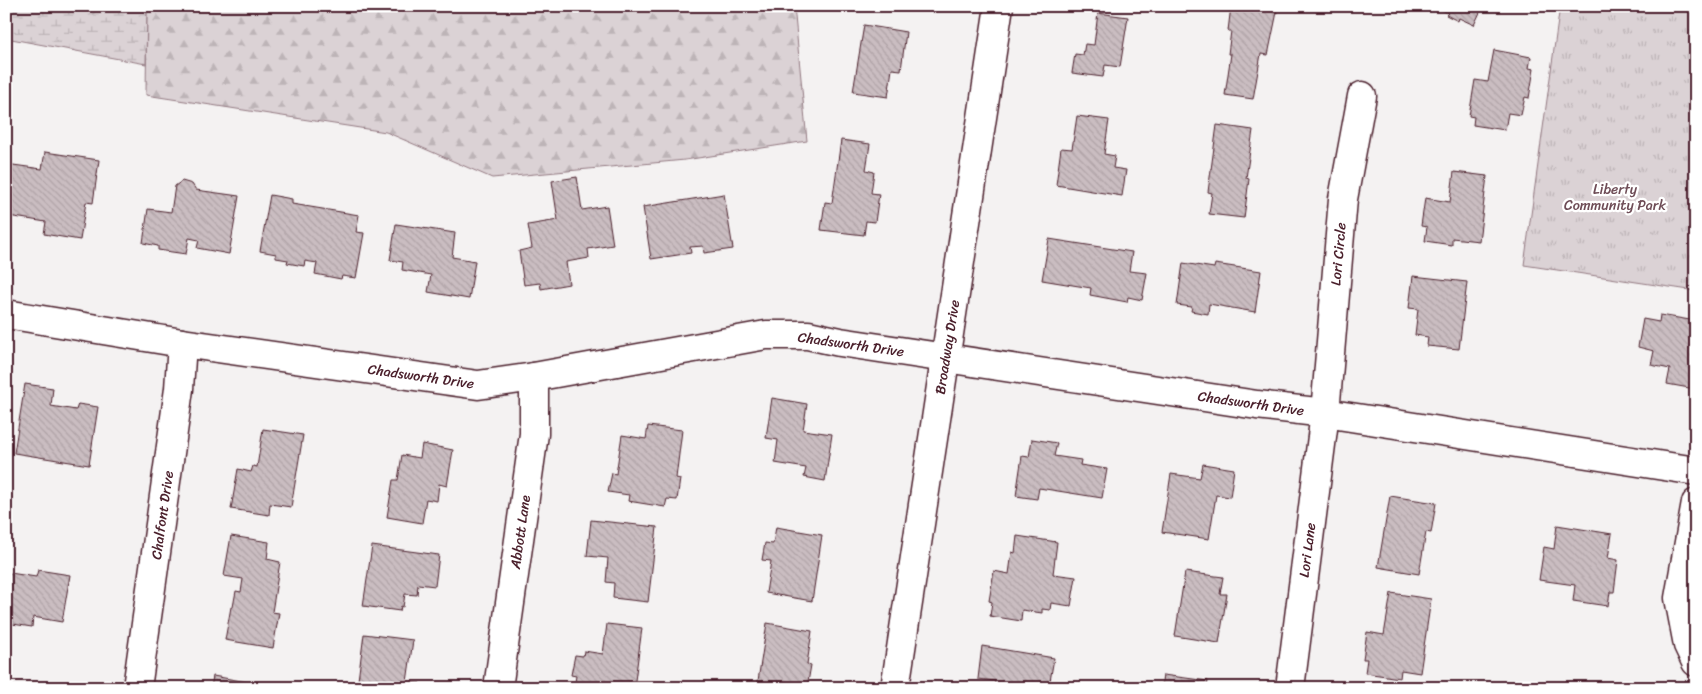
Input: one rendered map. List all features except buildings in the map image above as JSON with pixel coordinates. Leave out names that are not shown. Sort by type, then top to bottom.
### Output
[{"type":"street","name":"Broadway Drive","points":[[895,688],[999,6]]},
{"type":"street","name":"Lori Circle","points":[[1325,413],[1343,199],[1362,96]]},
{"type":"street","name":"Chadsworth Drive","points":[[6,314],[182,342],[478,384],[534,377],[766,335],[808,335],[840,342],[1325,413],[1696,471]]},
{"type":"street","name":"Chalfont Drive","points":[[137,688],[178,397],[182,342]]},
{"type":"street","name":"Abbott Lane","points":[[498,688],[534,434],[534,377]]},
{"type":"street","name":"Lori Lane","points":[[1290,688],[1325,413]]},
{"type":"street","points":[[1696,503],[1679,598],[1688,644],[1696,662]]},
{"type":"green space","points":[[6,6],[147,6],[146,64],[6,38]]},
{"type":"green space","points":[[147,6],[794,6],[807,141],[685,160],[492,178],[386,132],[146,95]]},
{"type":"green space","name":"Liberty Community Park","points":[[1560,6],[1696,6],[1696,291],[1524,265]]}]
